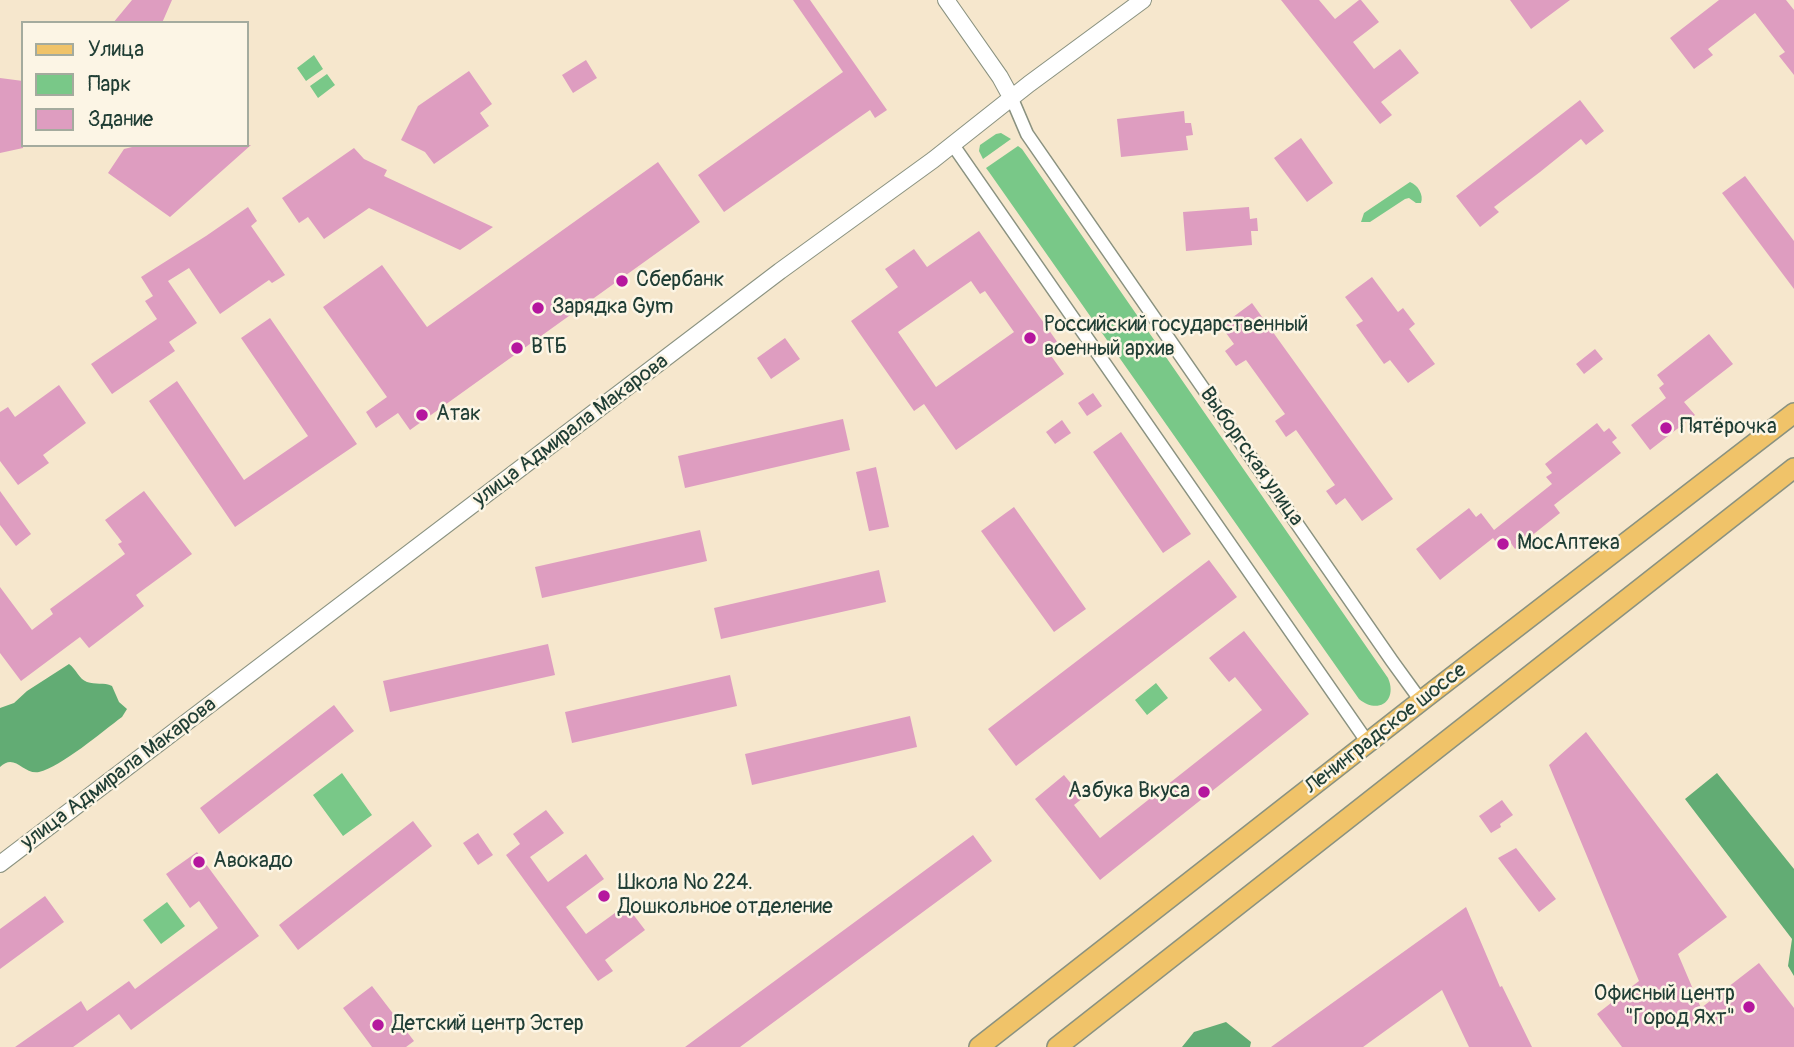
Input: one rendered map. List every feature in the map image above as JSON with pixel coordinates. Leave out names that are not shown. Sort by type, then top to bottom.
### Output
[{"type":"main road","name":"Ленинградское шоссе","points":[[979,1047],[1794,413]]},
{"type":"main road","points":[[1058,1047],[1794,468]]},
{"type":"street","name":"Выборгская улица","points":[[946,0],[1000,77],[1027,134],[1421,701]]},
{"type":"street","name":"улица Адмирала Макарова","points":[[0,864],[780,271],[953,145],[1143,0]]},
{"type":"street","points":[[953,145],[1368,743]]},
{"type":"green space","points":[[314,55],[323,69],[306,81],[297,68]]},
{"type":"green space","points":[[327,74],[335,85],[318,98],[310,86]]},
{"type":"green space","points":[[1001,133],[1011,139],[983,159],[979,151],[980,145]]},
{"type":"green space","points":[[1018,146],[1388,678],[1390,693],[1384,703],[1373,706],[1359,699],[986,168]]},
{"type":"green space","points":[[1410,182],[1420,191],[1421,203],[1405,199],[1370,222],[1361,222],[1364,213]]},
{"type":"green space","points":[[69,664],[87,682],[112,686],[119,702],[127,709],[122,717],[48,769],[33,772],[10,762],[0,767],[0,708],[14,703],[27,691]]},
{"type":"green space","points":[[1156,683],[1168,698],[1147,715],[1135,700]]},
{"type":"green space","points":[[342,773],[372,815],[343,836],[313,795]]},
{"type":"green space","points":[[1717,773],[1794,869],[1794,976],[1788,966],[1792,939],[1685,799]]},
{"type":"green space","points":[[167,902],[185,926],[161,944],[143,920]]},
{"type":"green space","points":[[1226,1022],[1251,1042],[1250,1047],[1182,1047],[1194,1032]]},
{"type":"building","points":[[132,0],[172,0],[163,21],[115,21]]},
{"type":"building","points":[[793,0],[810,0],[887,110],[875,118],[870,110],[724,212],[698,175],[843,72]]},
{"type":"building","points":[[1281,0],[1319,0],[1335,19],[1361,0],[1379,22],[1353,42],[1374,69],[1400,49],[1419,73],[1381,102],[1392,115],[1380,124]]},
{"type":"building","points":[[1510,0],[1570,0],[1531,29]]},
{"type":"building","points":[[1719,0],[1786,0],[1794,10],[1794,75],[1779,56],[1785,52],[1755,13],[1708,49],[1713,55],[1694,69],[1670,38]]},
{"type":"building","points":[[586,60],[597,78],[573,93],[562,75]]},
{"type":"building","points":[[469,71],[492,104],[480,113],[489,126],[434,164],[425,152],[401,140],[418,106]]},
{"type":"building","points":[[0,78],[21,81],[23,148],[0,153]]},
{"type":"building","points":[[1580,100],[1604,131],[1586,145],[1581,139],[1494,207],[1499,212],[1480,227],[1456,196]]},
{"type":"building","points":[[1184,111],[1185,123],[1191,123],[1193,135],[1186,136],[1188,150],[1121,157],[1117,119]]},
{"type":"building","points":[[1301,138],[1333,183],[1307,202],[1274,158]]},
{"type":"building","points":[[251,145],[170,217],[108,173],[124,149]]},
{"type":"building","points":[[354,148],[364,159],[387,170],[384,176],[493,227],[460,250],[369,208],[324,239],[308,217],[299,223],[282,198]]},
{"type":"building","points":[[658,162],[700,222],[410,430],[398,413],[376,428],[366,412],[387,397],[323,307],[382,265],[427,327]]},
{"type":"building","points":[[1745,176],[1794,241],[1794,289],[1722,193]]},
{"type":"building","points":[[248,207],[257,221],[251,226],[285,275],[272,283],[269,280],[220,314],[189,268],[168,281],[197,323],[169,342],[175,351],[112,394],[91,364],[157,319],[145,301],[153,296],[141,277]]},
{"type":"building","points":[[1249,207],[1250,219],[1257,218],[1258,231],[1251,231],[1252,245],[1186,251],[1183,212]]},
{"type":"building","name":"Российский государственный военный архив","points":[[979,231],[1058,343],[1047,350],[1064,374],[956,450],[924,404],[914,411],[851,321],[898,287],[885,269],[914,249],[927,267]],"holes":[[[971,281],[980,294],[985,291],[1014,332],[936,387],[898,332]]]},
{"type":"building","points":[[1372,277],[1398,312],[1403,308],[1415,324],[1409,329],[1435,364],[1408,383],[1390,360],[1384,364],[1356,325],[1363,321],[1345,297]]},
{"type":"building","points":[[1252,303],[1393,499],[1362,521],[1345,498],[1336,505],[1326,491],[1335,485],[1296,430],[1286,437],[1275,421],[1285,414],[1246,360],[1236,366],[1225,351],[1234,344],[1221,326]]},
{"type":"building","points":[[270,318],[357,444],[235,527],[149,401],[177,381],[244,480],[308,436],[241,338]]},
{"type":"building","points":[[1709,334],[1733,364],[1684,402],[1695,415],[1650,450],[1631,425],[1666,398],[1659,388],[1664,384],[1657,375]]},
{"type":"building","points":[[785,338],[800,359],[771,379],[757,358]]},
{"type":"building","points":[[1595,349],[1603,359],[1584,374],[1576,364]]},
{"type":"building","points":[[59,385],[86,423],[43,455],[49,463],[18,485],[0,461],[0,412],[8,407],[15,417]]},
{"type":"building","points":[[1093,393],[1102,406],[1087,416],[1078,403]]},
{"type":"building","points":[[843,419],[850,450],[685,488],[678,456]]},
{"type":"building","points":[[1062,420],[1071,433],[1055,444],[1046,432]]},
{"type":"building","points":[[1597,423],[1604,432],[1609,428],[1617,438],[1612,442],[1621,453],[1554,505],[1560,513],[1515,549],[1510,542],[1501,549],[1493,538],[1440,580],[1416,549],[1469,508],[1476,517],[1481,513],[1494,530],[1552,484],[1546,477],[1552,473],[1545,464]]},
{"type":"building","points":[[1121,432],[1191,534],[1163,553],[1093,452]]},
{"type":"building","points":[[876,467],[889,527],[869,531],[856,472]]},
{"type":"building","points":[[0,491],[31,534],[16,546],[0,525]]},
{"type":"building","points":[[144,491],[192,554],[136,595],[144,606],[89,648],[80,637],[21,681],[0,653],[0,587],[32,630],[53,614],[50,609],[125,554],[118,544],[122,542],[105,520]]},
{"type":"building","points":[[1014,507],[1086,609],[1054,632],[981,531]]},
{"type":"building","points":[[700,530],[707,561],[542,598],[535,567]]},
{"type":"building","points":[[1209,560],[1237,597],[1016,766],[988,729]]},
{"type":"building","points":[[879,570],[886,602],[721,639],[714,608]]},
{"type":"building","points":[[1244,631],[1309,714],[1100,880],[1035,799],[1064,775],[1083,798],[1074,805],[1100,838],[1262,710],[1235,677],[1229,682],[1209,658]]},
{"type":"building","points":[[548,644],[555,675],[390,712],[383,681]]},
{"type":"building","points":[[730,675],[737,706],[572,743],[565,712]]},
{"type":"building","points":[[334,705],[354,731],[219,834],[200,808]]},
{"type":"building","points":[[910,716],[917,747],[752,785],[745,754]]},
{"type":"building","points":[[1586,732],[1727,917],[1678,954],[1701,1008],[1759,963],[1794,1008],[1794,1047],[1622,1047],[1597,1014],[1639,981],[1549,765]]},
{"type":"building","points":[[1502,800],[1513,815],[1491,833],[1479,816]]},
{"type":"building","points":[[546,810],[564,833],[530,857],[548,882],[586,854],[604,879],[566,907],[586,934],[626,905],[645,930],[605,960],[613,971],[598,981],[506,855],[520,844],[513,834]]},
{"type":"building","points":[[413,821],[432,846],[298,950],[279,925]]},
{"type":"building","points":[[478,833],[493,855],[478,865],[463,843]]},
{"type":"building","points":[[973,835],[992,861],[740,1047],[685,1047]]},
{"type":"building","points":[[1516,848],[1556,899],[1539,912],[1498,858]]},
{"type":"building","points":[[197,852],[259,936],[131,1030],[119,1014],[73,1047],[15,1047],[81,1001],[87,1011],[129,981],[135,989],[218,928],[199,901],[190,908],[166,874]]},
{"type":"building","points":[[45,896],[64,922],[0,969],[0,929]]},
{"type":"building","points":[[1466,907],[1500,987],[1502,986],[1532,1047],[1469,1047],[1442,990],[1363,1047],[1271,1047]]},
{"type":"building","name":"Детский центр Эстер","points":[[372,986],[414,1041],[406,1047],[372,1047],[343,1008]]},
{"type":"place","name":"Сбербанк","points":[[622,281]]},
{"type":"place","name":"Зарядка Gym","points":[[538,308]]},
{"type":"place","name":"Российский государственный военный архив","points":[[1030,338]]},
{"type":"place","name":"ВТБ","points":[[517,348]]},
{"type":"place","name":"Атак","points":[[422,415]]},
{"type":"place","name":"Пятёрочка","points":[[1666,428]]},
{"type":"place","name":"МосАптека","points":[[1503,544]]},
{"type":"place","name":"Азбука Вкуса","points":[[1204,792]]},
{"type":"place","name":"Авокадо","points":[[199,862]]},
{"type":"place","name":"Школа № 224. Дошкольное отделение","points":[[604,896]]},
{"type":"place","name":"Офисный центр \"Город Яхт\"","points":[[1749,1007]]},
{"type":"place","name":"Детский центр Эстер","points":[[378,1025]]}]
